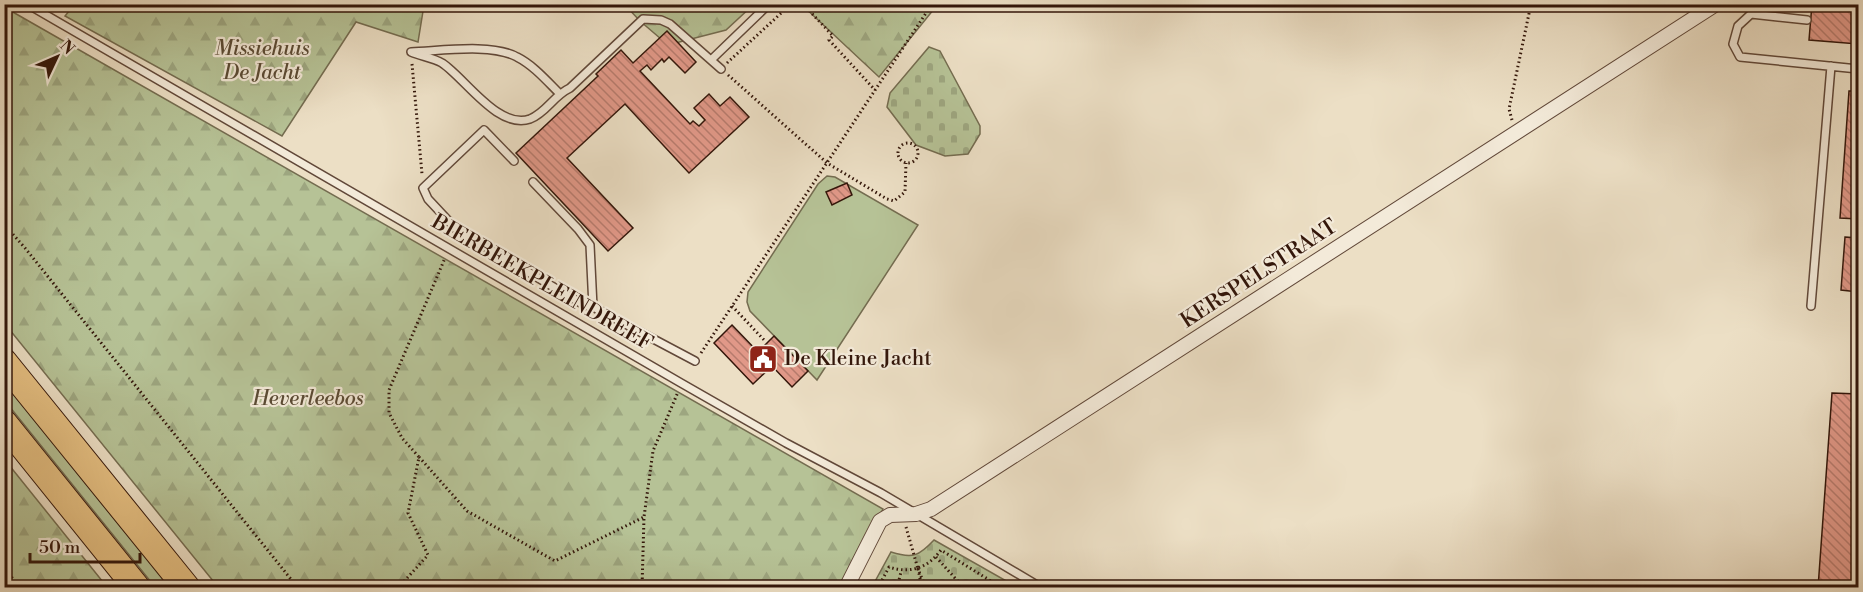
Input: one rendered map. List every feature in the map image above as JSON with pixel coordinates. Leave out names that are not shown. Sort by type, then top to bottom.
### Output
[{"type":"highway","points":[[4,362],[187,588]]},
{"type":"highway","points":[[4,423],[137,588]]},
{"type":"street","name":"KERSPELSTRAAT","points":[[846,588],[880,521],[890,515],[931,509],[1716,4]]},
{"type":"lane","name":"BIERBEEKPLEINDREEF","points":[[27,4],[681,383],[1042,588]]},
{"type":"lane","points":[[711,60],[770,4]]},
{"type":"lane","points":[[1807,20],[1751,14],[1738,26],[1734,44],[1740,57],[1858,69]]},
{"type":"lane","points":[[411,52],[442,63],[485,103],[514,120],[526,120],[538,115],[559,93],[570,88],[643,19],[661,20],[670,24],[720,69]]},
{"type":"lane","points":[[411,52],[489,49],[504,51],[518,57],[559,93]]},
{"type":"lane","points":[[1811,306],[1832,66]]},
{"type":"lane","points":[[514,162],[484,130],[423,188],[428,199],[457,230],[584,305],[593,307],[695,361]]},
{"type":"lane","points":[[533,182],[578,229],[590,245],[593,307]]},
{"type":"path","points":[[790,4],[720,69],[827,163],[887,199],[894,201],[905,192],[906,162]]},
{"type":"path","points":[[803,4],[833,36],[829,40],[875,90]]},
{"type":"path","points":[[695,361],[932,4]]},
{"type":"path","points":[[1516,134],[1509,109],[1531,4]]},
{"type":"path","points":[[411,52],[423,188]]},
{"type":"path","points":[[911,143],[916,147],[917,157],[913,161],[906,162],[900,160],[898,150],[902,145],[911,143]]},
{"type":"path","points":[[4,224],[298,588]]},
{"type":"path","points":[[450,249],[388,390],[389,413],[402,438],[467,511],[555,561],[644,517]]},
{"type":"path","points":[[732,306],[765,341]]},
{"type":"path","points":[[642,588],[644,517],[653,452],[681,383]]},
{"type":"path","points":[[399,588],[428,555],[408,513],[419,457]]},
{"type":"path","points":[[909,514],[918,569],[924,588]]},
{"type":"path","points":[[878,588],[889,567],[901,571],[918,569],[936,557],[941,550],[1002,588]]},
{"type":"path","points":[[936,557],[964,588]]},
{"type":"path","points":[[4,566],[19,588]]},
{"type":"path","points":[[897,588],[901,571]]},
{"type":"path","points":[[4,580],[15,582]]},
{"type":"green space","points":[[802,4],[938,4],[879,77],[802,5]]},
{"type":"green space","name":"Missiehuis De Jacht","points":[[74,5],[424,5],[418,42],[356,22],[282,136],[65,16]]},
{"type":"green space","points":[[625,5],[753,5],[726,30],[668,45]]},
{"type":"green space","name":"Heverleebos","points":[[4,7],[883,509],[840,587],[218,587],[5,324]]},
{"type":"green space","points":[[929,47],[940,51],[980,126],[980,134],[968,154],[945,156],[916,145],[887,107],[890,93]]},
{"type":"green space","points":[[827,176],[835,177],[918,225],[817,380],[750,311],[747,302],[748,292],[818,184]]},
{"type":"green space","points":[[4,382],[170,587],[155,587],[5,401]]},
{"type":"green space","points":[[5,460],[107,587],[5,587]]},
{"type":"green space","points":[[934,540],[1017,587],[872,587],[891,552],[915,555]]},
{"type":"building","points":[[1812,4],[1858,4],[1858,44],[1809,40]]},
{"type":"building","points":[[667,31],[696,62],[685,73],[669,57],[664,62],[662,59],[651,70],[647,65],[640,71],[690,124],[693,121],[699,126],[705,120],[694,108],[709,94],[720,106],[730,97],[749,117],[689,173],[625,104],[567,158],[633,228],[608,251],[516,153],[598,76],[596,74],[621,50],[633,63]]},
{"type":"building","points":[[1849,91],[1858,91],[1858,219],[1840,218]]},
{"type":"building","points":[[847,183],[852,195],[832,205],[826,192]]},
{"type":"building","points":[[1845,237],[1858,238],[1858,292],[1841,290]]},
{"type":"building","name":"De Kleine Jacht","points":[[732,325],[758,352],[774,336],[808,371],[792,387],[772,366],[753,384],[714,343]]},
{"type":"building","points":[[1832,393],[1858,394],[1858,588],[1818,588]]},
{"type":"place","name":"De Kleine Jacht","points":[[763,359]]}]
